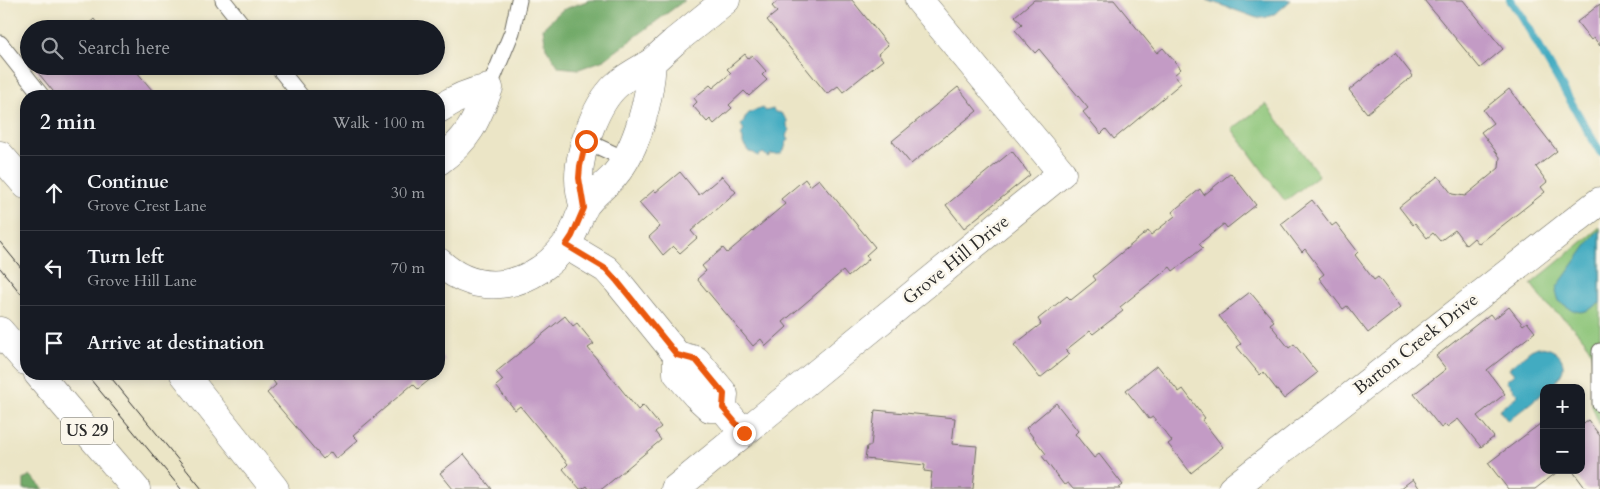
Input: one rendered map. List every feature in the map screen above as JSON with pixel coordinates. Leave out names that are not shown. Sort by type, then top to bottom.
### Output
[{"type":"street","points":[[584,208],[579,178],[580,166],[586,141],[600,107],[612,89],[652,62],[726,0]]},
{"type":"street","name":"Grove Hill Drive","points":[[676,489],[1062,173],[919,0]]},
{"type":"street","points":[[445,267],[455,275],[466,280],[492,284],[519,280],[542,269],[566,245],[584,208],[615,175],[625,159],[634,142],[646,103],[652,62]]},
{"type":"street","points":[[445,105],[470,92],[489,88]]},
{"type":"street","points":[[445,156],[464,139],[481,108],[489,88]]},
{"type":"street","points":[[0,155],[20,179]]},
{"type":"street","name":"Barton Creek Drive","points":[[1232,489],[1600,201]]},
{"type":"street","points":[[566,245],[606,269],[677,355],[696,360],[724,394],[723,408],[744,433]]},
{"type":"street","points":[[0,331],[20,354]]},
{"type":"street","name":"US 29","points":[[43,380],[136,489]]},
{"type":"street","points":[[195,381],[275,489]]},
{"type":"lane","points":[[223,0],[239,20]]},
{"type":"lane","points":[[489,88],[512,32],[520,0]]},
{"type":"lane","points":[[0,43],[20,69]]},
{"type":"lane","points":[[25,75],[37,90]]},
{"type":"lane","points":[[284,75],[296,90]]},
{"type":"lane","points":[[586,141],[625,159]]},
{"type":"lane","points":[[1600,351],[1600,404]]},
{"type":"green space","points":[[590,0],[685,0],[604,60],[579,69],[559,67],[546,48],[543,28],[562,10]]},
{"type":"green space","points":[[1266,104],[1319,175],[1285,201],[1232,129]]},
{"type":"green space","points":[[1600,227],[1600,426],[1592,406],[1593,362],[1590,349],[1584,339],[1567,321],[1548,306],[1531,284]]},
{"type":"green space","points":[[30,475],[44,489],[24,489],[24,479]]},
{"type":"water","points":[[1207,0],[1291,0],[1271,15],[1257,18]]},
{"type":"water","points":[[762,108],[766,111],[773,109],[775,112],[781,113],[787,120],[787,126],[790,130],[786,135],[789,140],[783,151],[779,154],[771,154],[768,157],[763,153],[758,156],[749,152],[743,144],[741,135],[744,130],[741,125],[746,116],[750,112]]},
{"type":"water","points":[[1600,230],[1600,303],[1583,312],[1575,311],[1559,301],[1556,292],[1557,287],[1595,234]]},
{"type":"water","points":[[1538,347],[1552,350],[1561,359],[1563,371],[1552,384],[1540,384],[1540,395],[1508,421],[1499,410],[1518,395],[1506,381],[1514,374],[1509,368],[1531,350]]},
{"type":"building","points":[[779,0],[852,0],[888,45],[878,54],[883,60],[843,92],[838,86],[827,94],[767,20],[777,12],[772,6]]},
{"type":"building","points":[[1034,0],[1114,0],[1157,53],[1163,48],[1181,69],[1174,75],[1181,83],[1114,139],[1106,129],[1101,134],[1083,112],[1088,108],[1039,49],[1035,53],[1015,30],[1022,24],[1015,16]]},
{"type":"building","points":[[1424,0],[1463,0],[1503,49],[1480,68]]},
{"type":"building","points":[[1600,4],[1600,46],[1594,38],[1591,40],[1577,22]]},
{"type":"building","points":[[1395,53],[1413,76],[1367,113],[1349,90]]},
{"type":"building","points":[[745,54],[748,58],[752,55],[766,71],[762,75],[767,80],[749,96],[744,91],[729,105],[732,108],[714,124],[710,119],[707,122],[693,106],[697,102],[694,98],[710,85],[713,88],[731,73],[727,69]]},
{"type":"building","points":[[40,75],[140,75],[152,90],[52,90]]},
{"type":"building","points":[[958,87],[977,111],[911,164],[892,141]]},
{"type":"building","points":[[1509,89],[1557,151],[1536,167],[1547,182],[1541,187],[1545,192],[1479,244],[1474,238],[1466,245],[1455,230],[1440,241],[1433,233],[1427,238],[1415,223],[1413,225],[1399,207],[1438,176],[1452,194],[1465,196],[1499,168],[1500,157],[1481,132],[1493,123],[1483,110]]},
{"type":"building","points":[[1012,151],[1030,175],[964,228],[946,205]]},
{"type":"building","points":[[680,172],[699,195],[722,176],[736,192],[691,231],[697,238],[680,253],[673,246],[663,255],[649,237],[660,227],[639,203]]},
{"type":"building","points":[[1231,173],[1256,205],[1227,228],[1224,224],[1199,244],[1203,248],[1173,271],[1170,267],[1120,307],[1123,311],[1093,334],[1090,331],[1066,350],[1070,354],[1040,378],[1014,345],[1041,324],[1038,319],[1067,296],[1071,300],[1096,280],[1093,276],[1148,231],[1151,235],[1175,216],[1172,212],[1200,189],[1204,195]]},
{"type":"building","points":[[805,179],[810,186],[819,179],[875,247],[866,255],[869,259],[848,277],[843,271],[783,322],[787,327],[766,346],[761,339],[753,346],[697,279],[706,271],[702,266],[723,248],[727,253],[785,204],[781,199]]},
{"type":"building","points":[[1312,200],[1332,226],[1336,223],[1358,252],[1355,255],[1374,280],[1378,277],[1401,307],[1368,333],[1347,306],[1343,309],[1319,278],[1324,274],[1305,249],[1302,252],[1281,224]]},
{"type":"building","points":[[1250,292],[1274,321],[1270,324],[1289,348],[1294,344],[1317,373],[1284,399],[1263,372],[1260,375],[1237,347],[1241,344],[1219,316]]},
{"type":"building","points":[[1509,307],[1523,325],[1527,322],[1535,332],[1487,370],[1505,394],[1477,416],[1494,437],[1481,447],[1458,419],[1447,427],[1445,425],[1441,428],[1414,394],[1446,369],[1436,356],[1490,314],[1494,319]]},
{"type":"building","points":[[565,316],[573,326],[577,323],[594,344],[588,348],[638,410],[643,405],[661,427],[655,432],[661,440],[602,489],[589,489],[587,486],[580,489],[563,469],[568,464],[520,406],[515,410],[496,386],[503,380],[496,372]]},
{"type":"building","points":[[1157,365],[1179,392],[1183,389],[1205,418],[1202,420],[1223,447],[1191,473],[1168,444],[1172,441],[1153,417],[1149,419],[1126,390]]},
{"type":"building","points":[[273,380],[429,380],[418,389],[413,384],[353,435],[358,440],[336,459],[331,452],[323,459],[267,393],[276,385]]},
{"type":"building","points":[[1056,403],[1078,431],[1075,434],[1094,458],[1099,454],[1123,485],[1120,489],[1073,489],[1068,483],[1064,485],[1042,456],[1046,454],[1026,428]]},
{"type":"building","points":[[875,410],[955,418],[952,444],[977,446],[973,489],[930,489],[932,472],[924,471],[925,465],[865,459],[867,446],[871,446]]},
{"type":"building","points":[[1588,420],[1600,436],[1600,489],[1586,489],[1575,474],[1585,474],[1585,422]]},
{"type":"building","points":[[1540,424],[1540,474],[1555,474],[1535,489],[1508,489],[1488,463]]},
{"type":"building","points":[[464,454],[492,489],[453,489],[440,473]]},
{"type":"building","points":[[1413,479],[1420,489],[1400,489]]},
{"type":"waterway","points":[[1510,0],[1523,19],[1600,152]]},
{"type":"tram line","points":[[0,242],[20,267]]},
{"type":"tram line","points":[[0,268],[20,293]]},
{"type":"tram line","points":[[91,380],[181,489]]},
{"type":"tram line","points":[[113,380],[202,489]]},
{"type":"route","points":[[586,141],[579,178],[584,208],[578,224],[566,245],[606,269],[677,355],[696,360],[724,394],[723,408],[744,433]]}]
